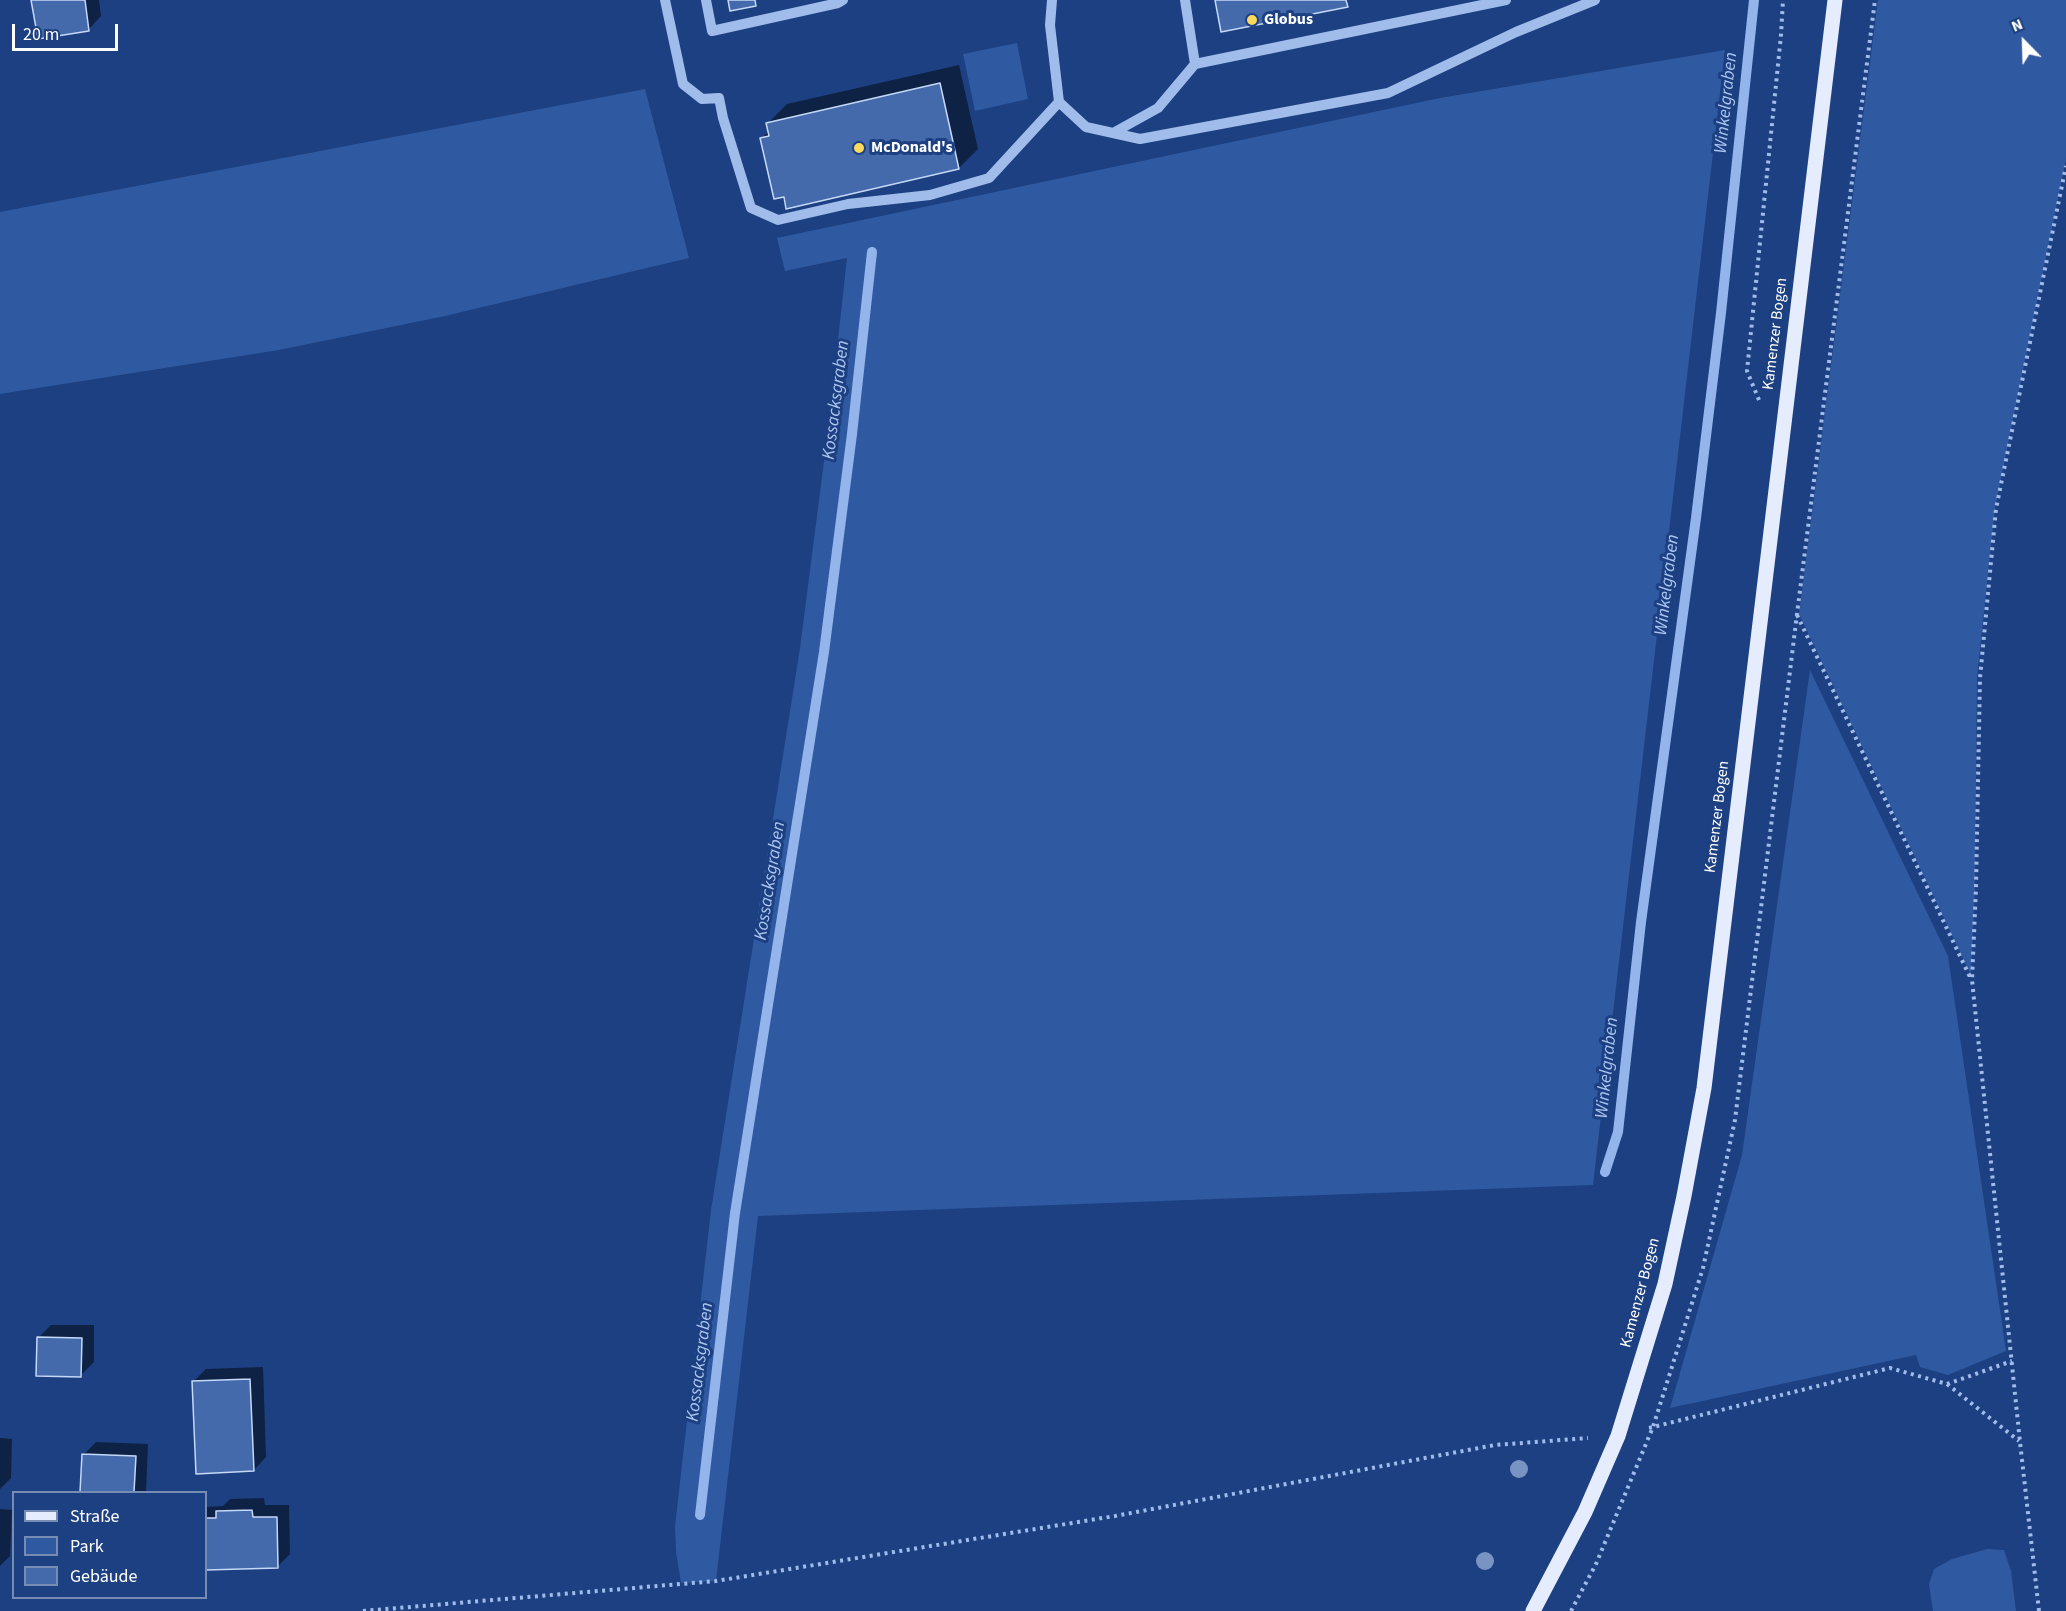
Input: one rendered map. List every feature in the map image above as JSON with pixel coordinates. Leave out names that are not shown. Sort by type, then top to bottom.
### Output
[{"type":"main road","name":"Kamenzer Bogen","points":[[1533,1611],[1584,1512],[1618,1436],[1665,1284],[1684,1196],[1704,1088],[1835,0]]},
{"type":"lane","points":[[665,0],[683,84],[702,99],[719,98],[751,208],[778,219],[848,204],[930,195],[989,178],[1059,102]]},
{"type":"lane","points":[[706,0],[712,31],[843,0]]},
{"type":"lane","points":[[1053,0],[1050,25],[1059,102],[1086,127],[1140,139],[1388,93],[1516,32],[1595,0]]},
{"type":"lane","points":[[1185,0],[1195,64]]},
{"type":"lane","points":[[1113,133],[1158,108],[1195,64],[1506,0]]},
{"type":"path","points":[[1760,401],[1747,371],[1783,0]]},
{"type":"path","points":[[2039,1611],[1972,980],[1980,678],[1996,509],[2066,166]]},
{"type":"path","points":[[1797,614],[1972,980]]},
{"type":"path","points":[[1947,1384],[2012,1360]]},
{"type":"path","points":[[363,1611],[716,1581],[1115,1516],[1495,1445],[1618,1436],[1890,1368],[1947,1384],[2020,1442]]},
{"type":"green space","points":[[1878,0],[2066,0],[2066,159],[1995,508],[1977,678],[1975,888],[1971,975],[1799,614]]},
{"type":"green space","points":[[1017,43],[1028,99],[975,111],[963,54]]},
{"type":"green space","points":[[1725,50],[1593,1185],[758,1216],[716,1581],[681,1583],[675,1526],[711,1210],[800,648],[847,258],[785,271],[777,238],[1440,98]]},
{"type":"green space","points":[[645,89],[689,258],[445,316],[279,350],[0,394],[0,212]]},
{"type":"green space","points":[[1810,670],[1948,956],[2006,1351],[1948,1375],[1920,1367],[1916,1355],[1670,1408],[1742,1155]]},
{"type":"green space","points":[[1987,1549],[2004,1550],[2011,1571],[2016,1611],[1933,1611],[1929,1584],[1934,1569],[1952,1559]]},
{"type":"building","points":[[31,0],[85,0],[89,31],[38,39]]},
{"type":"building","points":[[728,0],[755,0],[756,6],[730,11]]},
{"type":"building","name":"Globus","points":[[1215,0],[1346,0],[1348,7],[1221,32]]},
{"type":"building","name":"McDonald's","points":[[940,83],[959,169],[786,209],[784,197],[774,199],[760,138],[769,136],[766,123]]},
{"type":"building","points":[[37,1337],[82,1338],[81,1377],[36,1376]]},
{"type":"building","points":[[250,1379],[254,1471],[196,1474],[192,1381]]},
{"type":"building","points":[[82,1454],[136,1456],[134,1491],[80,1491]]},
{"type":"building","points":[[252,1510],[253,1517],[277,1517],[278,1568],[207,1570],[207,1518],[216,1518],[216,1511]]},
{"type":"waterway","name":"Winkelgraben","points":[[1605,1172],[1618,1132],[1641,922],[1696,518],[1721,313],[1754,0]]},
{"type":"waterway","name":"Kossacksgraben","points":[[700,1515],[735,1213],[824,652],[852,434],[872,252]]},
{"type":"place","name":"Globus","points":[[1252,20]]},
{"type":"place","name":"McDonald's","points":[[859,148]]}]
